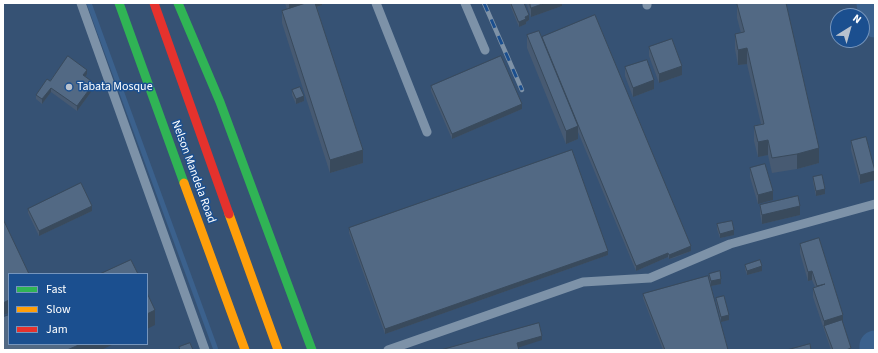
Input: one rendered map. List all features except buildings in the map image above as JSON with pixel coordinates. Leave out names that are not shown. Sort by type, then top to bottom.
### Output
[{"type":"main road","name":"Nelson Mandela Road","points":[[119,3],[245,350]]},
{"type":"main road","name":"Nelson Mandela Road","points":[[154,3],[278,350]]},
{"type":"main road","points":[[178,3],[220,102],[312,350]]},
{"type":"lane","points":[[81,3],[205,350]]},
{"type":"lane","points":[[376,3],[426,132]]},
{"type":"lane","points":[[465,3],[484,50]]},
{"type":"lane","points":[[388,350],[584,282],[650,278],[730,244],[871,205]]},
{"type":"waterway","points":[[89,3],[216,350]]},
{"type":"waterway","points":[[872,3],[875,22]]},
{"type":"railway","points":[[484,3],[522,90]]},
{"type":"traffic: fast","points":[[119,3],[184,183]]},
{"type":"traffic: fast","points":[[178,3],[220,102],[312,350]]},
{"type":"traffic: slow","points":[[184,183],[245,350]]},
{"type":"traffic: slow","points":[[229,214],[278,350]]},
{"type":"traffic: jam","points":[[154,3],[229,214]]},
{"type":"place","name":"Tabata Mosque","points":[[69,87]]}]
